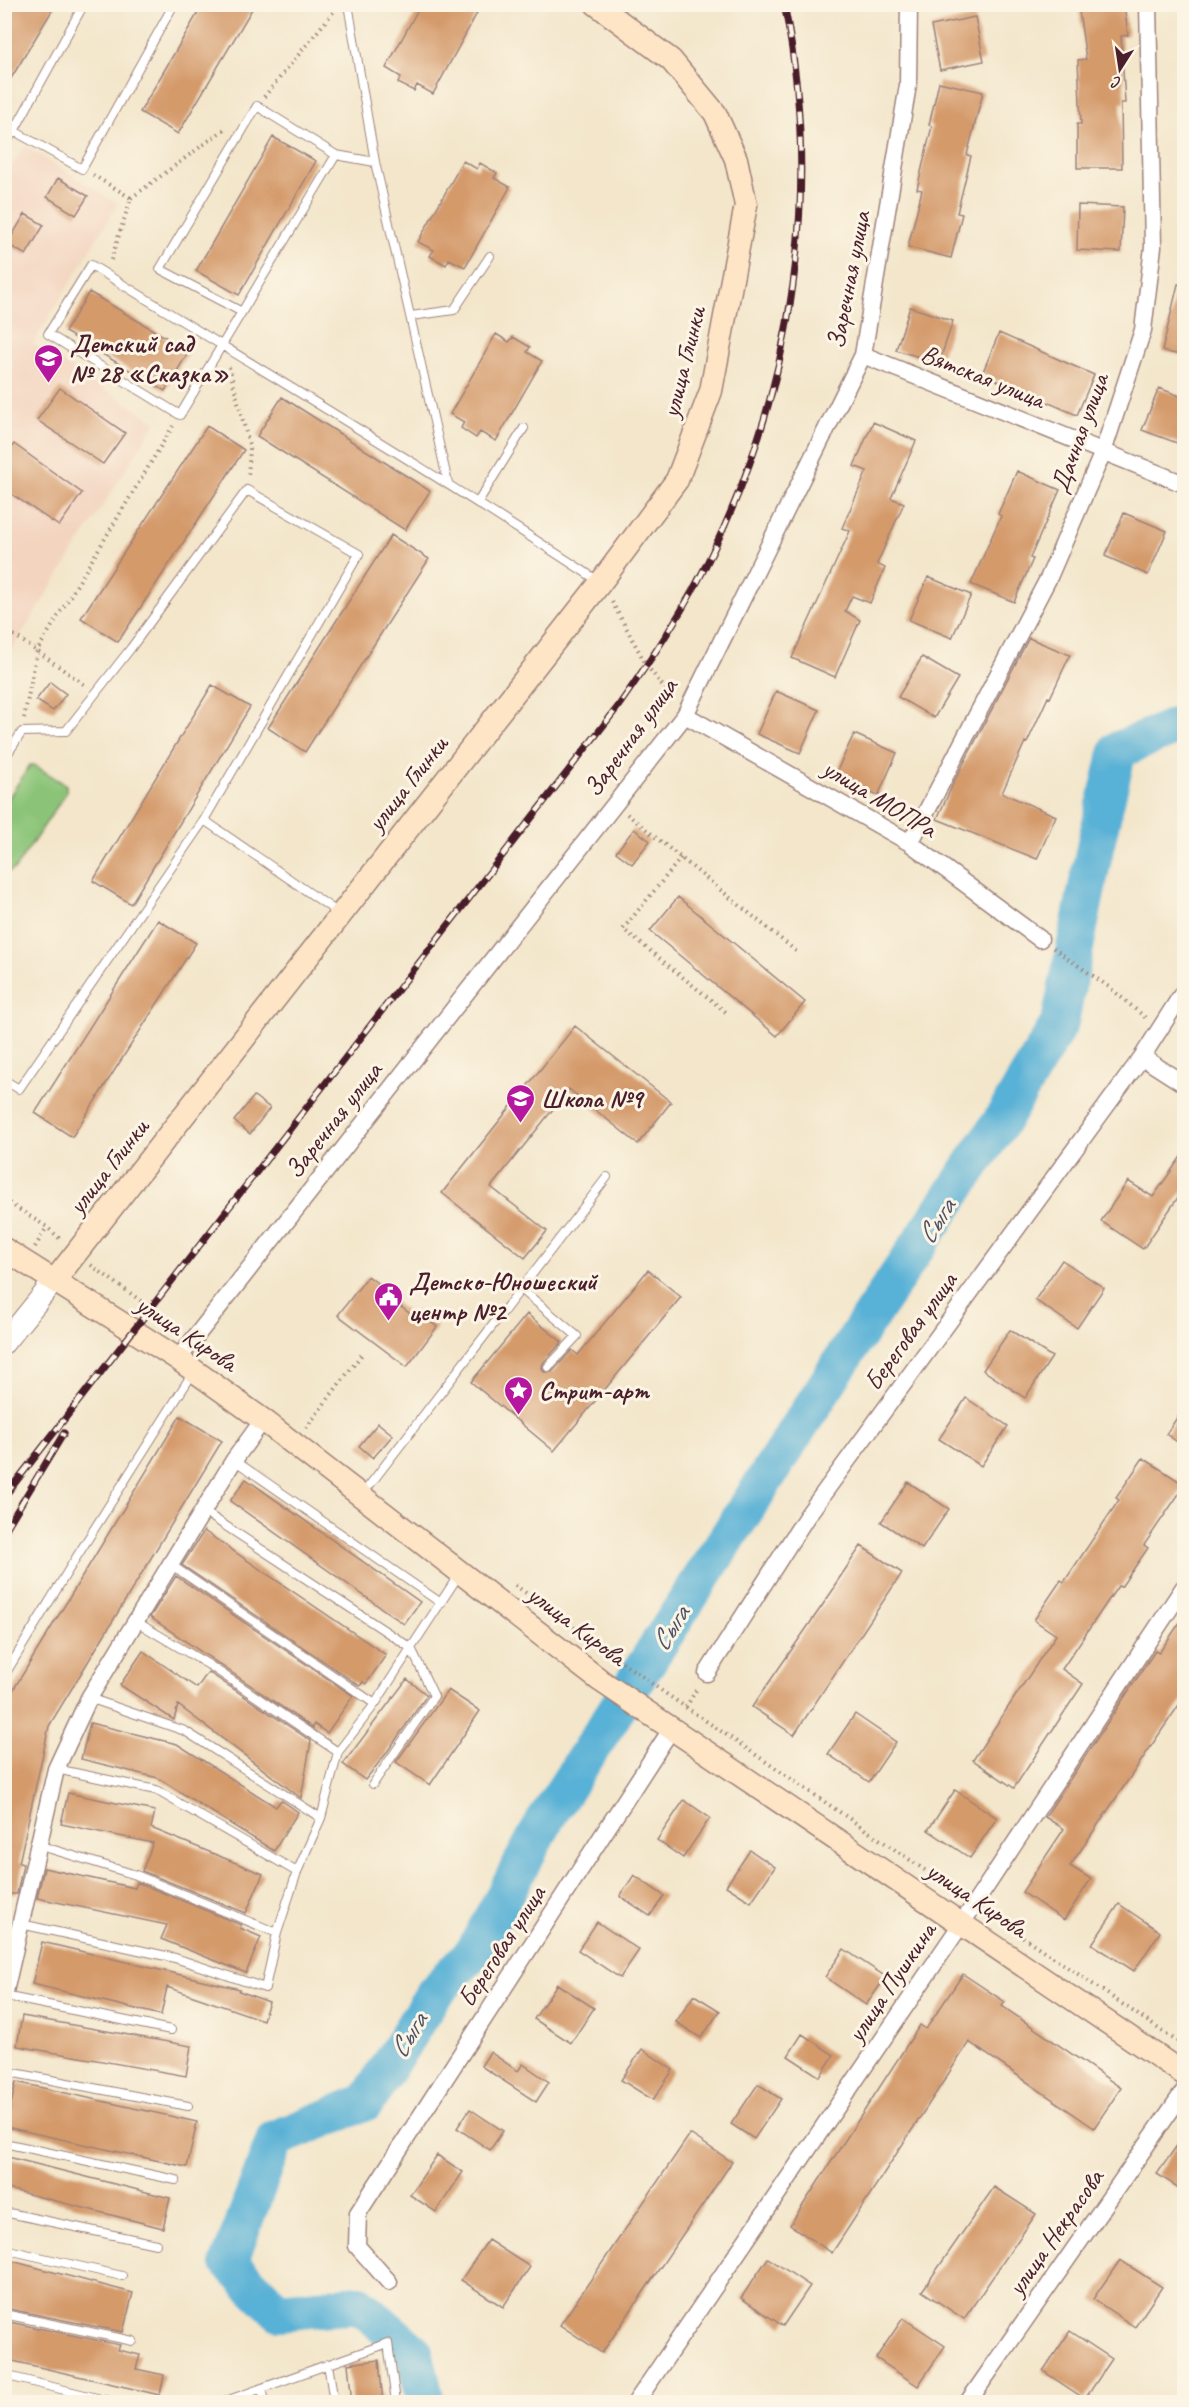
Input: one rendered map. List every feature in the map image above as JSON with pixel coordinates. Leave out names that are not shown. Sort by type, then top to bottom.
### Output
[{"type":"main road","name":"улица Глинки","points":[[55,1280],[601,582],[677,480],[711,391],[746,205],[736,159],[716,113],[671,60],[596,4]]},
{"type":"main road","name":"улица Кирова","points":[[4,1249],[186,1365],[294,1442],[601,1681],[1185,2074]]},
{"type":"street","name":"Заречная улица","points":[[186,1365],[685,715],[863,355],[908,85],[909,4]]},
{"type":"street","name":"Дачная улица","points":[[910,843],[1049,577],[1103,452],[1143,330],[1153,247],[1148,4]]},
{"type":"street","name":"Вятская улица","points":[[863,355],[1185,484]]},
{"type":"street","name":"улица МОПРа","points":[[685,715],[910,843],[1040,939]]},
{"type":"street","name":"Береговая улица","points":[[707,1673],[807,1516],[1142,1057],[1158,1028],[1185,991]]},
{"type":"street","points":[[1142,1057],[1185,1084]]},
{"type":"street","name":"улица Глинки","points":[[4,1343],[55,1280]]},
{"type":"street","points":[[4,1996],[56,1769],[89,1698],[234,1460],[263,1420]]},
{"type":"street","name":"улица Пушкина","points":[[636,2403],[975,1904],[1185,1587]]},
{"type":"street","name":"Береговая улица","points":[[389,2282],[357,2246],[358,2213],[672,1728]]},
{"type":"street","name":"улица Некрасова","points":[[968,2403],[1185,2091]]},
{"type":"lane","points":[[4,145],[84,4]]},
{"type":"lane","points":[[4,125],[82,169],[174,4]]},
{"type":"lane","points":[[348,4],[375,162],[448,483]]},
{"type":"lane","points":[[242,312],[160,268],[257,106],[336,155],[375,162]]},
{"type":"lane","points":[[336,155],[223,344],[180,415],[48,334],[91,265],[223,344],[448,483],[601,582]]},
{"type":"lane","points":[[411,316],[454,310],[490,256]]},
{"type":"lane","points":[[478,502],[524,428]]},
{"type":"lane","points":[[4,759],[22,732],[66,731],[247,490],[359,554],[204,820],[19,1089],[4,1080]]},
{"type":"lane","points":[[204,820],[340,914]]},
{"type":"lane","points":[[362,1495],[607,1177]]},
{"type":"lane","points":[[521,1289],[577,1336],[548,1367]]},
{"type":"lane","points":[[4,1676],[74,1560],[186,1365]]},
{"type":"lane","points":[[234,1460],[441,1603]]},
{"type":"lane","points":[[203,1511],[411,1648],[434,1696],[373,1784]]},
{"type":"lane","points":[[170,1564],[375,1704]]},
{"type":"lane","points":[[21,1924],[175,1958],[265,1988],[277,1933],[297,1872],[321,1818],[338,1752],[375,1704],[461,1571]]},
{"type":"lane","points":[[135,1621],[209,1665],[338,1752]]},
{"type":"lane","points":[[89,1698],[185,1731],[321,1818]]},
{"type":"lane","points":[[56,1769],[156,1790],[297,1872]]},
{"type":"lane","points":[[38,1845],[136,1875],[277,1933]]},
{"type":"lane","points":[[4,1996],[171,2030]]},
{"type":"lane","points":[[4,2071],[188,2106]]},
{"type":"lane","points":[[4,2143],[176,2180]]},
{"type":"lane","points":[[4,2212],[156,2244]]},
{"type":"lane","points":[[4,2249],[122,2276]]},
{"type":"lane","points":[[4,2314],[134,2341]]},
{"type":"lane","points":[[223,2403],[388,2343],[396,2403]]},
{"type":"lane","points":[[328,2364],[333,2403]]},
{"type":"lane","points":[[4,2375],[113,2403]]},
{"type":"lane","points":[[262,2388],[264,2403]]},
{"type":"path","points":[[257,106],[339,4]]},
{"type":"path","points":[[106,274],[131,198],[230,126]]},
{"type":"path","points":[[82,169],[131,198]]},
{"type":"path","points":[[223,344],[250,448],[247,490]]},
{"type":"path","points":[[22,732],[38,651],[180,415]]},
{"type":"path","points":[[601,582],[647,666],[685,715]]},
{"type":"path","points":[[4,628],[96,693]]},
{"type":"path","points":[[615,804],[797,952]]},
{"type":"path","points":[[681,858],[623,929],[727,1013]]},
{"type":"path","points":[[1057,951],[1108,987],[1158,1028]]},
{"type":"path","points":[[4,1200],[47,1227],[33,1251]]},
{"type":"path","points":[[294,1442],[362,1354]]},
{"type":"path","points":[[606,1652],[1185,2046]]},
{"type":"path","points":[[686,1707],[707,1673]]},
{"type":"shaded area","name":"Детский сад № 28 «Сказка»","points":[[25,146],[118,204],[33,344],[156,422],[5,660],[4,179]]},
{"type":"green space","points":[[30,765],[34,765],[66,785],[66,793],[15,869],[5,872],[5,803]]},
{"type":"building","points":[[4,4],[56,4],[4,90]]},
{"type":"building","points":[[203,4],[255,4],[178,134],[140,112]]},
{"type":"building","points":[[421,4],[461,4],[477,13],[433,94],[417,85],[414,91],[398,83],[401,77],[386,68]]},
{"type":"building","points":[[1078,4],[1124,4],[1128,35],[1121,36],[1125,103],[1121,103],[1122,168],[1077,168],[1077,124],[1081,124],[1078,60],[1086,59]]},
{"type":"building","points":[[975,17],[984,61],[940,70],[931,26]]},
{"type":"building","points":[[939,82],[983,92],[967,155],[971,156],[957,213],[962,214],[951,258],[908,247],[922,190],[917,189],[932,126],[929,125]]},
{"type":"building","points":[[273,137],[316,161],[239,295],[196,271]]},
{"type":"building","points":[[463,161],[477,169],[480,163],[497,173],[494,178],[510,187],[465,267],[449,259],[446,265],[430,256],[434,250],[418,242]]},
{"type":"building","points":[[58,178],[88,196],[76,215],[47,197]]},
{"type":"building","points":[[1078,205],[1123,207],[1121,252],[1077,250]]},
{"type":"building","points":[[25,214],[44,225],[26,255],[7,244]]},
{"type":"building","points":[[1178,284],[1185,285],[1185,356],[1162,351]]},
{"type":"building","points":[[89,292],[189,351],[165,391],[65,332]]},
{"type":"building","points":[[910,307],[953,321],[939,363],[896,350]]},
{"type":"building","points":[[999,333],[1094,375],[1077,415],[982,374]]},
{"type":"building","points":[[496,334],[509,342],[513,337],[530,347],[527,352],[542,361],[496,441],[480,432],[476,438],[461,428],[464,422],[450,414]]},
{"type":"building","points":[[60,388],[125,433],[103,464],[37,420]]},
{"type":"building","points":[[1159,388],[1185,398],[1185,446],[1142,430]]},
{"type":"building","points":[[282,397],[430,491],[405,530],[257,436]]},
{"type":"building","points":[[873,422],[916,441],[891,498],[904,503],[877,564],[885,568],[870,603],[852,596],[845,611],[860,620],[835,677],[792,658],[850,531],[842,528],[867,471],[854,466]]},
{"type":"building","points":[[207,426],[244,450],[118,642],[81,618]]},
{"type":"building","points":[[14,444],[82,493],[59,526],[4,489],[4,458]]},
{"type":"building","points":[[1017,471],[1060,490],[1030,558],[1033,559],[1014,602],[971,584],[1001,516],[998,514]]},
{"type":"building","points":[[1124,513],[1167,531],[1148,575],[1105,556]]},
{"type":"building","points":[[391,535],[429,559],[305,752],[268,728]]},
{"type":"building","points":[[928,577],[971,595],[952,638],[909,620]]},
{"type":"building","points":[[1029,638],[1070,655],[1027,743],[1025,742],[1002,793],[1056,816],[1037,859],[937,819]]},
{"type":"building","points":[[922,657],[958,678],[934,718],[898,697]]},
{"type":"building","points":[[50,682],[66,694],[53,711],[36,700]]},
{"type":"building","points":[[212,685],[250,707],[131,904],[93,881]]},
{"type":"building","points":[[776,691],[819,710],[800,753],[757,734]]},
{"type":"building","points":[[854,734],[897,753],[878,796],[834,777]]},
{"type":"building","points":[[634,829],[650,841],[632,864],[616,852]]},
{"type":"building","points":[[678,897],[805,1002],[777,1036],[650,931]]},
{"type":"building","points":[[158,920],[196,943],[72,1137],[35,1113]]},
{"type":"building","name":"Школа №9","points":[[575,1026],[671,1102],[638,1144],[569,1089],[491,1187],[547,1231],[525,1258],[442,1193]]},
{"type":"building","points":[[254,1096],[270,1108],[250,1134],[234,1121]]},
{"type":"building","points":[[1185,1151],[1185,1187],[1143,1249],[1101,1221],[1128,1181],[1153,1197]]},
{"type":"building","points":[[1062,1260],[1104,1288],[1077,1328],[1035,1300]]},
{"type":"building","points":[[648,1270],[681,1297],[554,1451],[471,1382],[527,1314],[562,1342],[543,1363],[544,1372],[552,1372],[572,1350],[578,1355]]},
{"type":"building","name":"Детско-Юношеский центр №2","points":[[368,1276],[385,1289],[382,1293],[412,1315],[416,1311],[437,1327],[407,1367],[338,1315]]},
{"type":"building","points":[[1010,1330],[1052,1357],[1025,1398],[983,1370]]},
{"type":"building","points":[[966,1398],[1008,1426],[981,1466],[939,1439]]},
{"type":"building","points":[[1185,1406],[1185,1447],[1166,1434]]},
{"type":"building","points":[[180,1416],[222,1441],[49,1726],[19,1863],[23,1864],[17,1894],[4,1894],[4,1705]]},
{"type":"building","points":[[378,1423],[393,1435],[373,1458],[359,1446]]},
{"type":"building","points":[[1143,1458],[1185,1485],[1144,1545],[1148,1548],[1121,1587],[1118,1586],[1062,1669],[1083,1684],[1014,1788],[973,1760],[1056,1635],[1034,1620],[1061,1580],[1064,1582],[1119,1500],[1116,1498]]},
{"type":"building","points":[[246,1479],[420,1602],[404,1624],[230,1501]]},
{"type":"building","points":[[908,1482],[949,1509],[922,1549],[881,1522]]},
{"type":"building","points":[[204,1531],[386,1655],[366,1684],[363,1682],[360,1686],[182,1565]]},
{"type":"building","points":[[861,1546],[902,1573],[794,1735],[752,1707]]},
{"type":"building","points":[[176,1576],[353,1696],[327,1733],[314,1724],[313,1728],[150,1617]]},
{"type":"building","points":[[1185,1615],[1185,1696],[1070,1866],[1091,1879],[1064,1920],[1022,1892],[1064,1829],[1045,1817],[1155,1651],[1159,1653]]},
{"type":"building","points":[[143,1651],[197,1688],[208,1672],[311,1741],[301,1798],[178,1705],[174,1720],[120,1685]]},
{"type":"building","points":[[407,1679],[427,1695],[365,1780],[343,1764]]},
{"type":"building","points":[[448,1690],[480,1711],[430,1785],[396,1762]]},
{"type":"building","points":[[855,1714],[896,1742],[869,1782],[828,1754]]},
{"type":"building","points":[[90,1723],[177,1744],[276,1807],[281,1800],[298,1812],[274,1851],[158,1778],[81,1759]]},
{"type":"building","points":[[955,1790],[997,1818],[970,1858],[928,1830]]},
{"type":"building","points":[[68,1793],[155,1811],[151,1828],[263,1874],[246,1913],[142,1871],[153,1843],[61,1824]]},
{"type":"building","points":[[684,1800],[710,1818],[683,1858],[657,1840]]},
{"type":"building","points":[[750,1850],[775,1867],[751,1902],[726,1886]]},
{"type":"building","points":[[44,1868],[135,1888],[137,1882],[241,1925],[240,1928],[261,1937],[246,1973],[161,1939],[167,1925],[37,1898]]},
{"type":"building","points":[[634,1875],[664,1896],[650,1916],[620,1896]]},
{"type":"building","points":[[1119,1904],[1160,1932],[1134,1971],[1092,1944]]},
{"type":"building","points":[[597,1922],[639,1950],[620,1978],[578,1950]]},
{"type":"building","points":[[42,1942],[240,1989],[239,1991],[269,2002],[263,2020],[167,1987],[161,2015],[32,1984]]},
{"type":"building","points":[[844,1949],[886,1977],[866,2005],[825,1977]]},
{"type":"building","points":[[963,1974],[1005,2002],[1002,2006],[1121,2088],[1094,2128],[969,2042],[832,2253],[790,2225],[920,2025],[926,2029]]},
{"type":"building","points":[[557,1984],[594,2008],[571,2043],[534,2019]]},
{"type":"building","points":[[694,1995],[720,2011],[701,2038],[676,2022]]},
{"type":"building","points":[[22,2016],[191,2046],[186,2076],[17,2046]]},
{"type":"building","points":[[802,2034],[834,2055],[820,2077],[788,2056]]},
{"type":"building","points":[[642,2049],[673,2070],[653,2100],[621,2080]]},
{"type":"building","points":[[490,2052],[518,2071],[523,2064],[549,2082],[536,2102],[481,2066]]},
{"type":"building","points":[[16,2082],[197,2122],[187,2167],[6,2127]]},
{"type":"building","points":[[758,2084],[781,2099],[754,2139],[731,2124]]},
{"type":"building","points":[[470,2109],[503,2131],[490,2150],[457,2128]]},
{"type":"building","points":[[690,2134],[732,2162],[602,2353],[560,2325]]},
{"type":"building","points":[[1185,2134],[1185,2192],[1157,2174]]},
{"type":"building","points":[[437,2155],[463,2172],[436,2212],[410,2195]]},
{"type":"building","points":[[4,2156],[170,2198],[163,2228],[4,2188]]},
{"type":"building","points":[[994,2187],[1036,2214],[964,2319],[922,2291]]},
{"type":"building","points":[[488,2240],[530,2267],[503,2307],[461,2280]]},
{"type":"building","points":[[768,2258],[810,2286],[783,2326],[741,2298]]},
{"type":"building","points":[[4,2259],[133,2293],[123,2332],[4,2308]]},
{"type":"building","points":[[1120,2260],[1162,2287],[1135,2327],[1093,2299]]},
{"type":"building","points":[[903,2318],[945,2346],[918,2386],[876,2358]]},
{"type":"building","points":[[4,2321],[120,2345],[118,2350],[140,2355],[136,2369],[164,2375],[160,2395],[4,2359]]},
{"type":"building","points":[[1070,2331],[1112,2359],[1085,2399],[1043,2371]]},
{"type":"building","points":[[379,2360],[383,2403],[352,2403],[348,2364]]},
{"type":"waterway","name":"Сыга","points":[[426,2402],[414,2352],[359,2304],[279,2312],[229,2263],[275,2139],[366,2102],[433,1995],[475,1950],[545,1820],[866,1323],[1004,1117],[1060,1022],[1096,843],[1118,750],[1184,723]]},
{"type":"railway","points":[[4,1497],[617,708],[668,632],[702,573],[740,489],[763,422],[781,354],[793,284],[800,214],[800,144],[795,74],[784,4]]},
{"type":"railway","points":[[4,1532],[64,1433]]},
{"type":"place","name":"Детский сад № 28 «Сказка»","points":[[49,384]]},
{"type":"place","name":"Школа №9","points":[[520,1124]]},
{"type":"place","name":"Детско-Юношеский центр №2","points":[[388,1322]]},
{"type":"place","name":"Стрит-арт","points":[[518,1416]]}]
